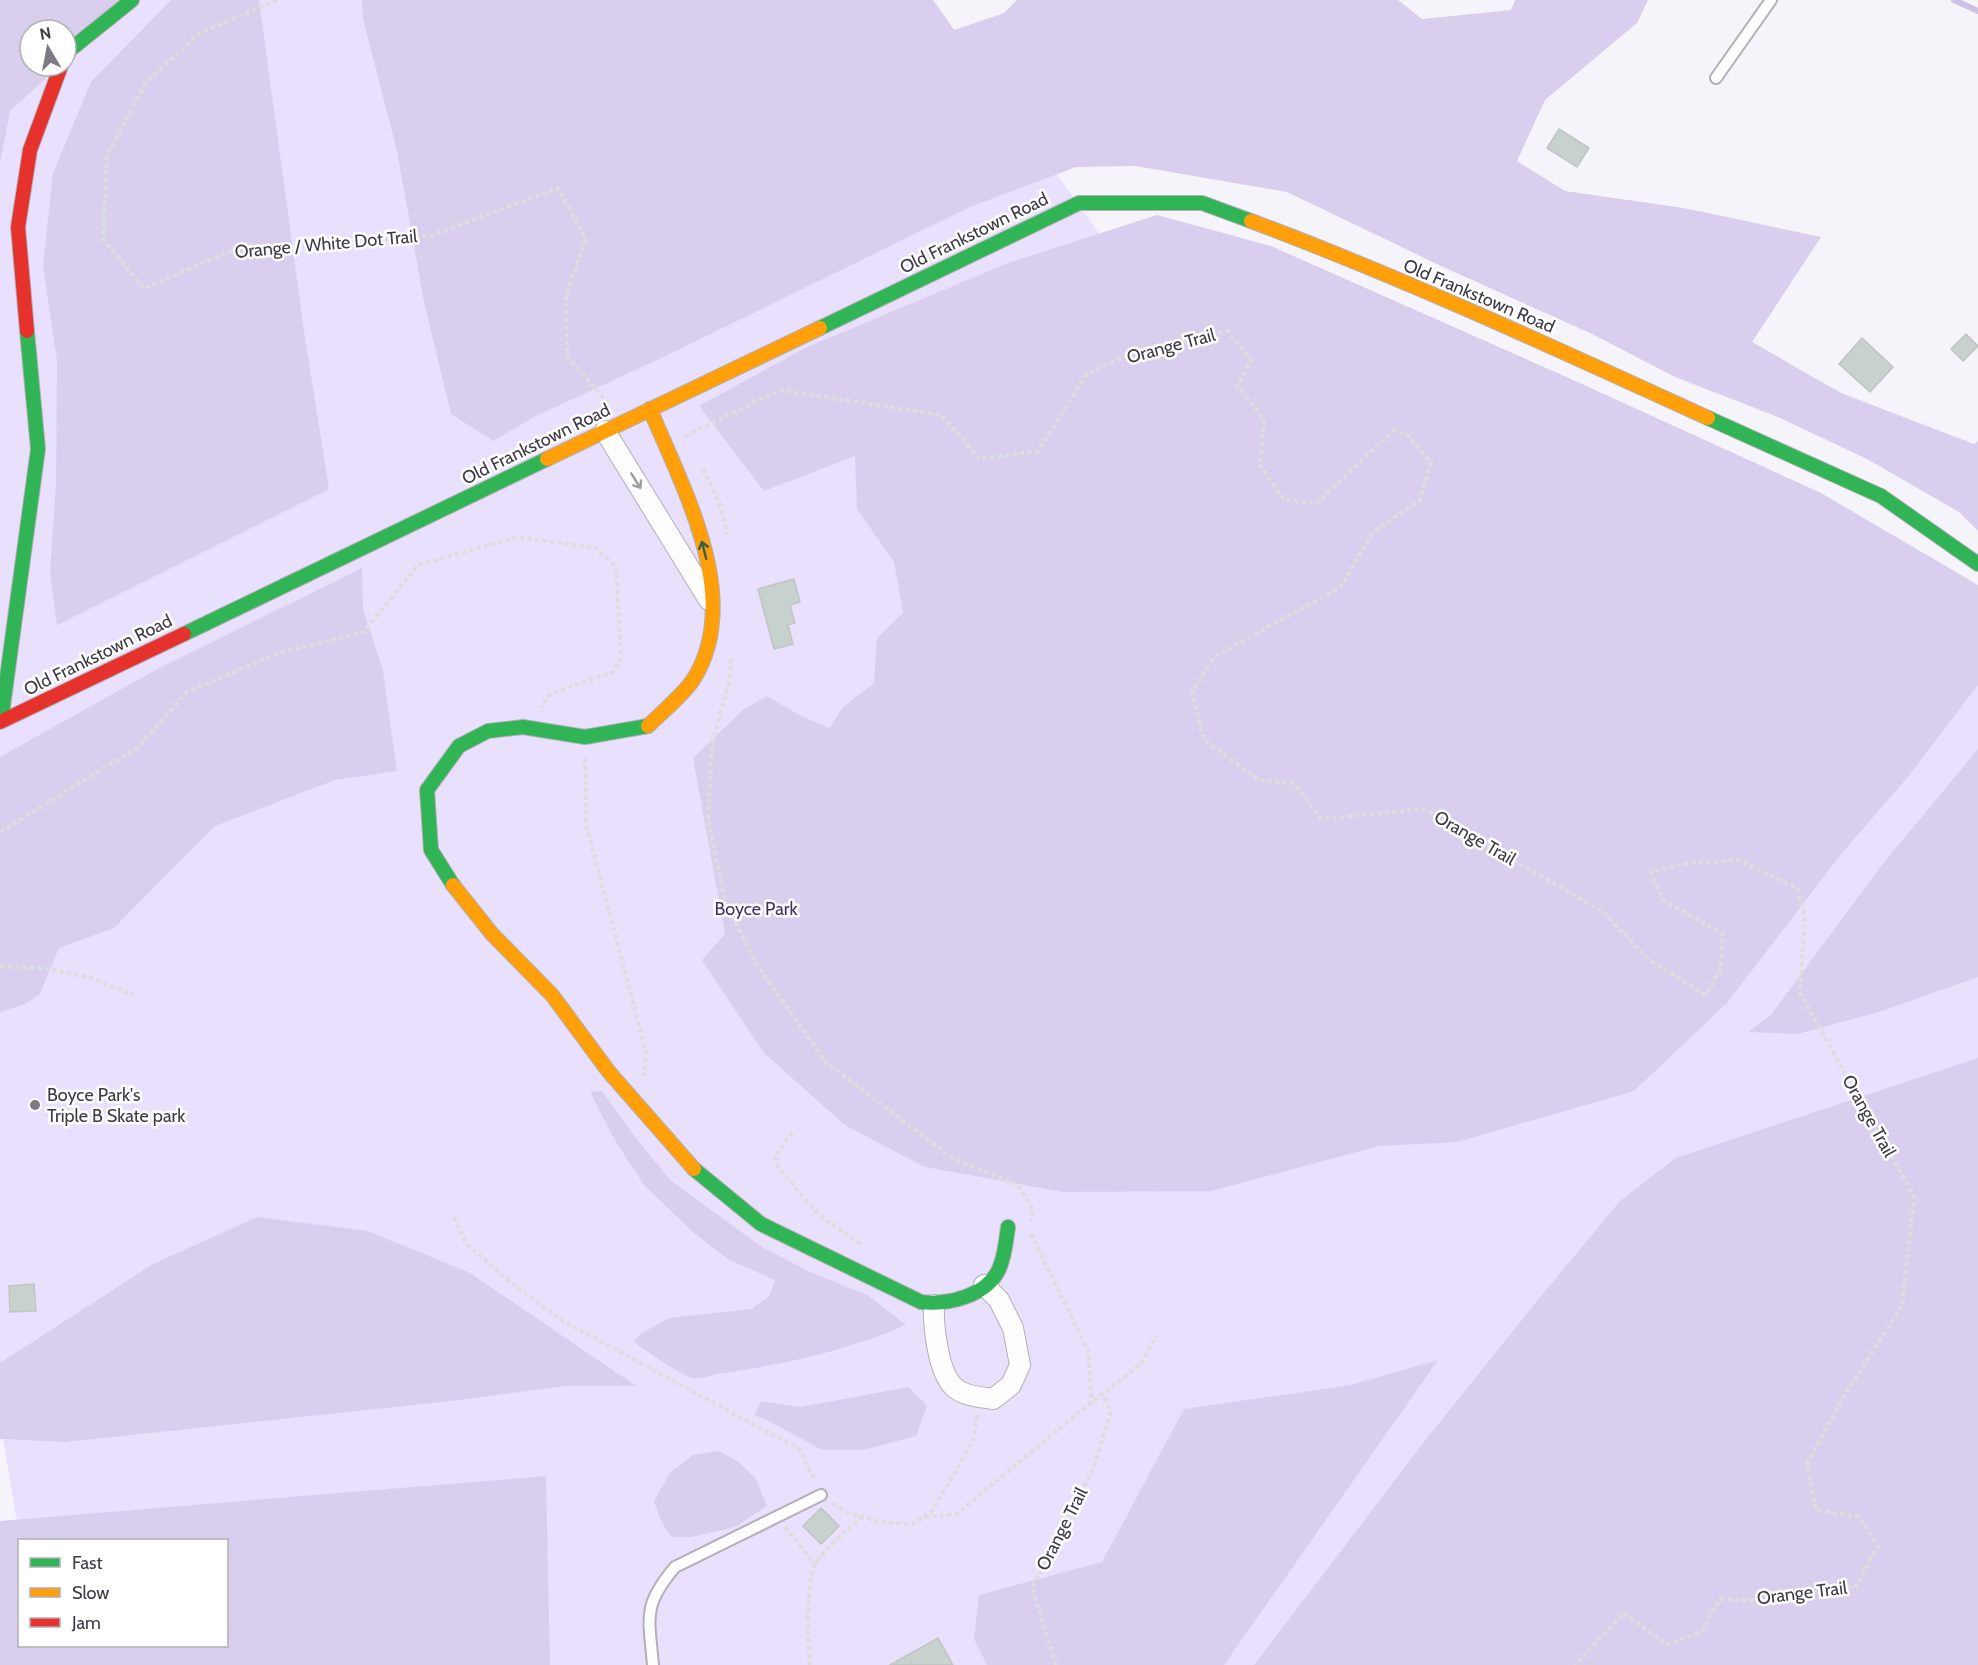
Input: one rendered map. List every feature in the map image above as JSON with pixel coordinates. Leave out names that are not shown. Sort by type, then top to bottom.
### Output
[{"type":"street","points":[[78,43],[132,0]]},
{"type":"street","points":[[0,722],[38,449],[18,227],[30,150],[57,78]]},
{"type":"street","name":"Old Frankstown Road","points":[[0,722],[1078,203],[1202,203],[1345,258],[1558,350],[1881,496],[1978,564]]},
{"type":"street","points":[[650,410],[694,515],[705,552],[714,608],[707,652],[692,681],[646,727],[585,737],[523,728],[488,732],[459,746],[427,790],[431,850],[460,896],[492,934],[552,995],[609,1072],[696,1171],[761,1224],[921,1302],[934,1305],[973,1295],[998,1272],[1008,1227]]},
{"type":"street","points":[[605,431],[714,608]]},
{"type":"street","points":[[934,1305],[933,1325],[943,1367],[953,1386],[967,1395],[993,1399],[1011,1385],[1020,1365],[1013,1328],[999,1300],[984,1285]]},
{"type":"lane","points":[[1716,78],[1771,0]]},
{"type":"lane","points":[[653,1665],[649,1609],[659,1586],[675,1567],[821,1495]]},
{"type":"path","name":"Orange / White Dot Trail","points":[[277,0],[200,33],[146,82],[107,155],[103,238],[144,289],[230,251],[429,236],[558,188],[586,239],[566,295],[567,356],[624,422]]},
{"type":"path","name":"Orange Trail","points":[[665,445],[780,390],[941,415],[980,459],[1038,450],[1087,374],[1134,352],[1228,331],[1251,361],[1237,386],[1264,419],[1260,465],[1283,499],[1316,504],[1394,430],[1407,435],[1431,462],[1420,500],[1373,532],[1341,587],[1214,657],[1192,693],[1204,740],[1259,780],[1293,783],[1321,819],[1425,809],[1603,912],[1649,960],[1706,996],[1720,970],[1723,934],[1663,900],[1652,872],[1681,864],[1738,860],[1797,888],[1805,917],[1800,993],[1914,1197],[1902,1306],[1842,1399],[1807,1464],[1816,1510],[1858,1517],[1878,1546],[1856,1586],[1760,1601],[1720,1599],[1702,1631],[1667,1645],[1624,1613],[1575,1665]]},
{"type":"path","points":[[684,427],[691,444]]},
{"type":"path","points":[[700,462],[726,525],[727,536]]},
{"type":"path","points":[[0,832],[138,747],[187,692],[278,653],[364,632],[418,565],[518,537],[594,548],[616,566],[621,657],[613,672],[552,693],[543,704],[538,730]]},
{"type":"path","points":[[731,658],[730,679],[712,744],[708,820],[726,905],[759,968],[827,1063],[952,1158],[1018,1185],[1033,1209],[1029,1229],[1088,1351],[1092,1402]]},
{"type":"path","points":[[585,737],[586,824],[646,1052],[642,1108]]},
{"type":"path","points":[[0,966],[50,969],[91,978],[133,995]]},
{"type":"path","points":[[792,1132],[775,1156],[779,1169],[820,1216],[860,1243],[867,1261],[862,1273]]},
{"type":"path","points":[[454,1217],[466,1243],[505,1278],[563,1321],[799,1449],[814,1475],[821,1495],[848,1512],[879,1522],[914,1524],[932,1511],[973,1441],[980,1397]]},
{"type":"path","points":[[924,1517],[957,1514],[1141,1364],[1156,1336]]},
{"type":"path","name":"Orange Trail","points":[[1056,1665],[1032,1588],[1095,1464],[1111,1410],[1103,1394]]},
{"type":"path","points":[[810,1665],[808,1616],[815,1564],[862,1516]]},
{"type":"path","points":[[777,1517],[815,1564]]},
{"type":"green space","name":"Boyce Park","points":[[0,0],[933,0],[1100,235],[1978,606],[1978,1665],[41,1665],[228,1647],[228,1539],[20,1539],[3,1439],[0,1439]]},
{"type":"green space","points":[[0,0],[130,0],[78,48],[78,18],[18,18],[18,78],[46,78],[10,111],[0,164]]},
{"type":"green space","points":[[171,0],[259,0],[304,331],[329,489],[57,625],[50,573],[56,483],[57,360],[43,266],[53,173],[91,82]]},
{"type":"green space","points":[[362,0],[933,0],[954,30],[1004,13],[1017,0],[1398,0],[1422,19],[1511,10],[1515,0],[1648,0],[1637,23],[1545,100],[1517,161],[1565,191],[1684,208],[1821,237],[1752,342],[1841,393],[1974,444],[1978,441],[1978,531],[1959,512],[1867,459],[1778,417],[1675,377],[1592,334],[1441,266],[1287,192],[1136,166],[1076,167],[970,207],[657,360],[536,416],[493,441],[451,414],[424,302],[397,151],[363,19]]},
{"type":"green space","points":[[1157,215],[1271,246],[1571,379],[1821,493],[1978,585],[1978,685],[1907,778],[1842,853],[1727,1003],[1634,1091],[1457,1142],[1379,1146],[1211,1191],[1063,1192],[925,1167],[846,1126],[764,1053],[702,960],[725,934],[693,758],[743,710],[767,696],[801,716],[830,728],[842,708],[874,683],[877,638],[903,613],[894,562],[857,509],[855,456],[764,491],[699,406],[805,348],[1008,263]]},
{"type":"green space","points":[[362,568],[363,609],[383,671],[397,771],[335,780],[215,826],[114,928],[59,948],[40,994],[25,1004],[0,1012],[0,757],[159,668]]},
{"type":"green space","points":[[1978,749],[1978,977],[1879,1012],[1797,1034],[1748,1032],[1771,1015],[1881,866]]},
{"type":"green space","points":[[1978,1058],[1978,1665],[1254,1665],[1427,1438],[1620,1201],[1676,1158]]},
{"type":"green space","points":[[602,1091],[670,1180],[762,1247],[808,1271],[869,1296],[906,1325],[862,1342],[817,1355],[696,1378],[680,1372],[634,1342],[640,1334],[669,1318],[751,1309],[769,1297],[775,1280],[729,1260],[694,1233],[644,1185],[613,1137],[590,1092]]},
{"type":"green space","points":[[257,1217],[368,1231],[470,1273],[636,1386],[566,1386],[451,1401],[66,1442],[0,1439],[0,1363],[153,1264]]},
{"type":"green space","points":[[1438,1360],[1224,1665],[987,1665],[974,1639],[979,1595],[1102,1562],[1184,1409],[1351,1385]]},
{"type":"green space","points":[[909,1387],[927,1406],[916,1436],[863,1450],[822,1450],[754,1415],[761,1401],[800,1407]]},
{"type":"green space","points":[[719,1451],[739,1462],[756,1479],[767,1506],[735,1527],[691,1537],[671,1537],[661,1521],[654,1501],[670,1473],[693,1455]]},
{"type":"green space","points":[[546,1476],[550,1665],[0,1665],[0,1521]]},
{"type":"building","points":[[1559,129],[1589,148],[1577,167],[1547,148]]},
{"type":"building","points":[[1966,334],[1978,346],[1963,361],[1951,349]]},
{"type":"building","points":[[1862,338],[1893,367],[1870,392],[1839,364]]},
{"type":"building","points":[[794,579],[800,602],[790,605],[795,623],[788,625],[793,644],[774,649],[758,589]]},
{"type":"building","points":[[34,1284],[36,1311],[10,1312],[9,1286]]},
{"type":"building","points":[[821,1508],[839,1526],[821,1544],[803,1526]]},
{"type":"building","points":[[938,1638],[953,1665],[890,1665]]},
{"type":"waterway","points":[[1954,0],[1978,11]]},
{"type":"traffic: fast","points":[[78,43],[132,0]]},
{"type":"traffic: fast","points":[[820,328],[1079,203],[1202,203],[1251,221]]},
{"type":"traffic: fast","points":[[1,721],[38,449],[27,331]]},
{"type":"traffic: fast","points":[[1708,418],[1881,496],[1978,564]]},
{"type":"traffic: fast","points":[[184,634],[547,459]]},
{"type":"traffic: fast","points":[[453,885],[431,850],[427,790],[459,746],[488,731],[523,727],[585,737],[648,726]]},
{"type":"traffic: fast","points":[[694,1169],[761,1224],[921,1302],[954,1300],[966,1297],[986,1286],[1001,1264],[1008,1227]]},
{"type":"traffic: slow","points":[[1251,221],[1424,291],[1708,418]]},
{"type":"traffic: slow","points":[[547,459],[820,328]]},
{"type":"traffic: slow","points":[[648,726],[693,680],[707,648],[713,614],[711,579],[703,543],[678,473],[650,409]]},
{"type":"traffic: slow","points":[[453,885],[492,934],[552,995],[609,1072],[694,1169]]},
{"type":"traffic: jam","points":[[27,331],[18,227],[30,150],[57,78]]},
{"type":"traffic: jam","points":[[0,722],[184,634]]},
{"type":"place","name":"Boyce Park's Triple B Skate park","points":[[35,1105]]}]
